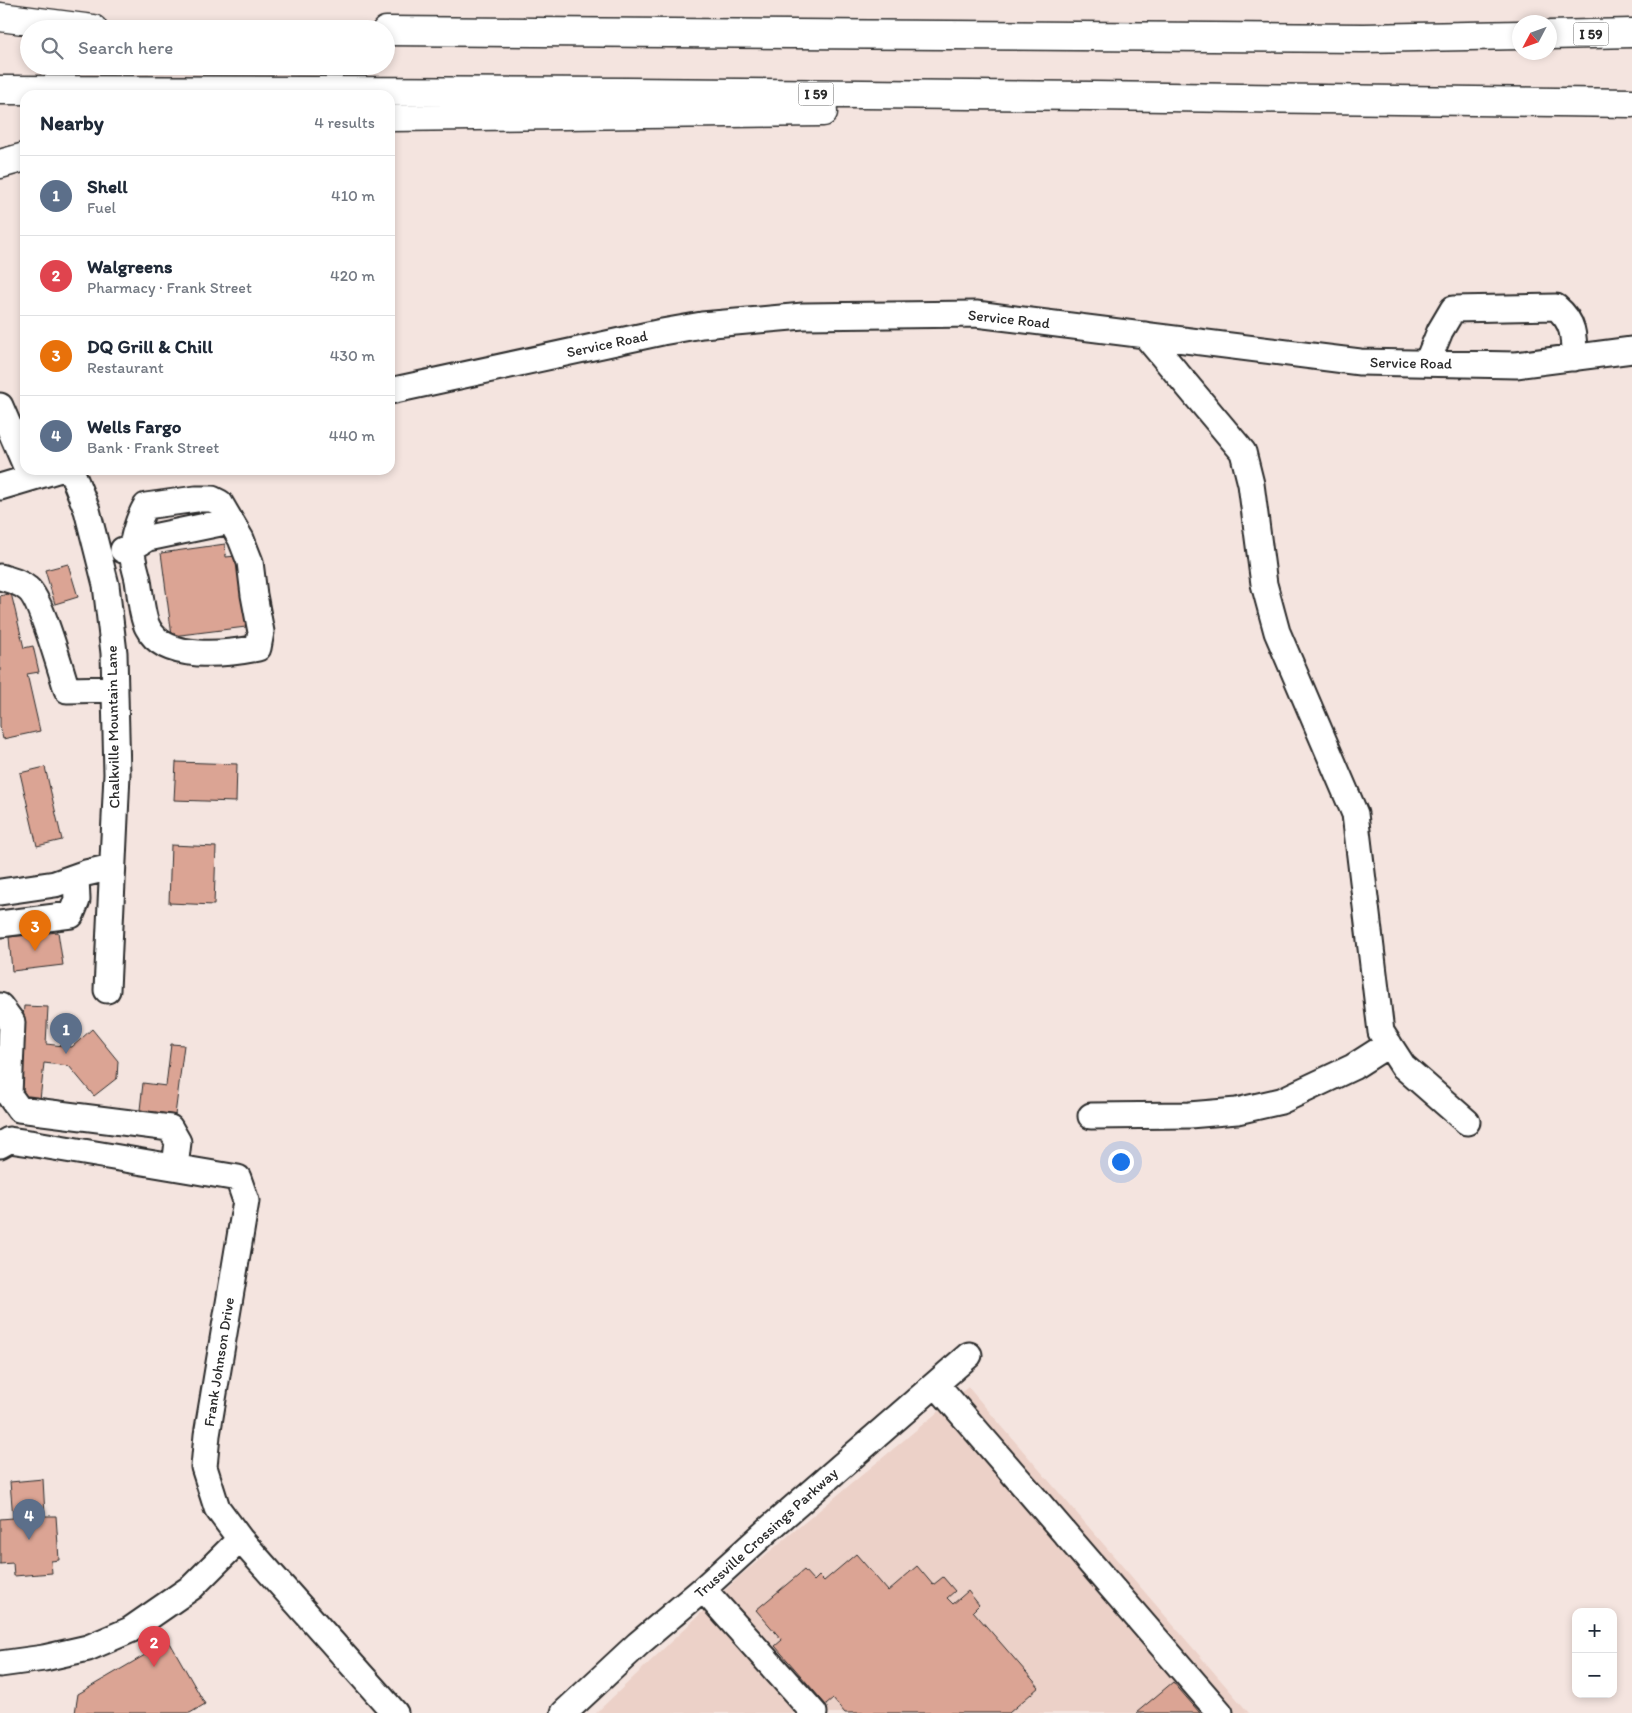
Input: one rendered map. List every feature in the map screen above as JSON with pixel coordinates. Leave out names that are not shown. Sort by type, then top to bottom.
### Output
[{"type":"highway","points":[[0,16],[29,20]]},
{"type":"highway","points":[[0,29],[20,29]]},
{"type":"highway","points":[[395,31],[1354,38],[1512,35]]},
{"type":"highway","name":"I 59","points":[[1557,35],[1632,34]]},
{"type":"highway","name":"I 59","points":[[0,90],[20,90]]},
{"type":"highway","name":"I 59","points":[[395,91],[1093,96],[1632,103]]},
{"type":"highway","points":[[395,118],[852,112],[1093,96]]},
{"type":"highway","points":[[0,164],[20,158]]},
{"type":"street","points":[[1427,363],[1440,331],[1453,309],[1556,307],[1566,316],[1574,337],[1574,358]]},
{"type":"street","name":"Service Road","points":[[395,390],[662,332],[702,325],[803,316],[976,314],[1360,362],[1516,365],[1632,350]]},
{"type":"street","points":[[1145,335],[1243,452],[1251,484],[1264,584],[1277,632],[1355,814],[1381,1032],[1403,1066],[1466,1122]]},
{"type":"street","points":[[1,410],[20,453]]},
{"type":"street","points":[[0,487],[21,475]]},
{"type":"street","name":"Chalkville Mountain Lane","points":[[73,475],[87,510],[106,585],[114,653],[117,774],[107,990]]},
{"type":"street","points":[[196,499],[212,499],[220,503],[241,539],[250,562],[254,595],[262,632],[258,648],[217,653],[190,652],[172,648],[155,638],[147,627],[132,548],[142,512],[146,506],[196,499]]},
{"type":"street","points":[[99,556],[132,548]]},
{"type":"street","points":[[0,578],[14,580],[30,590],[42,612],[67,690],[114,689]]},
{"type":"street","points":[[0,892],[55,884],[112,867]]},
{"type":"street","points":[[0,924],[71,915],[77,900],[76,877]]},
{"type":"street","points":[[0,1006],[12,1022],[6,1051],[9,1095],[19,1110],[170,1128],[178,1142],[175,1167]]},
{"type":"street","points":[[1091,1116],[1189,1115],[1227,1112],[1281,1101],[1353,1068],[1389,1044]]},
{"type":"street","points":[[10,1139],[35,1112]]},
{"type":"street","points":[[92,1153],[95,1119]]},
{"type":"street","name":"Frank Johnson Drive","points":[[10,1139],[238,1178],[246,1201],[207,1435],[204,1467],[217,1508],[240,1539],[395,1713]]},
{"type":"street","name":"Trussville Crossings Parkway","points":[[564,1713],[638,1644],[969,1355]]},
{"type":"street","points":[[936,1384],[1220,1713]]},
{"type":"street","points":[[0,1664],[44,1658],[88,1648],[130,1630],[192,1586],[240,1539]]},
{"type":"street","points":[[703,1589],[814,1713]]},
{"type":"shaded area","points":[[968,1387],[1249,1713],[596,1713],[740,1576]]},
{"type":"building","points":[[225,544],[226,557],[236,556],[246,627],[172,636],[161,553]]},
{"type":"building","points":[[68,564],[78,597],[55,604],[45,570]]},
{"type":"building","points":[[11,593],[24,648],[33,646],[39,672],[27,674],[40,731],[3,739],[0,726],[0,596]]},
{"type":"building","points":[[176,762],[237,764],[236,802],[174,800]]},
{"type":"building","points":[[45,767],[62,840],[37,846],[20,773]]},
{"type":"building","points":[[171,845],[216,847],[214,905],[169,903]]},
{"type":"building","points":[[58,932],[63,965],[12,971],[9,937]]},
{"type":"building","points":[[24,1006],[48,1007],[46,1044],[72,1047],[92,1029],[118,1061],[117,1078],[94,1096],[69,1066],[44,1063],[40,1100],[16,1098]]},
{"type":"building","points":[[171,1044],[184,1045],[175,1115],[140,1110],[143,1083],[166,1086]]},
{"type":"building","points":[[43,1479],[45,1516],[56,1516],[59,1560],[51,1561],[52,1573],[14,1576],[13,1563],[0,1564],[0,1519],[13,1518],[10,1482]]},
{"type":"building","points":[[856,1554],[888,1591],[917,1566],[933,1585],[943,1577],[955,1591],[947,1598],[953,1604],[968,1591],[979,1605],[973,1611],[1039,1687],[1009,1713],[845,1713],[833,1699],[826,1705],[775,1646],[782,1640],[756,1610],[804,1570],[814,1581],[819,1576],[824,1581]]},
{"type":"building","points":[[169,1641],[205,1704],[190,1713],[75,1713],[78,1694]]},
{"type":"building","points":[[1173,1682],[1200,1713],[1136,1713]]},
{"type":"place","name":"DQ Grill & Chill","points":[[35,951]]},
{"type":"place","name":"Shell","points":[[66,1054]]},
{"type":"place","name":"Wells Fargo","points":[[29,1540]]},
{"type":"place","name":"Walgreens","points":[[154,1667]]}]
